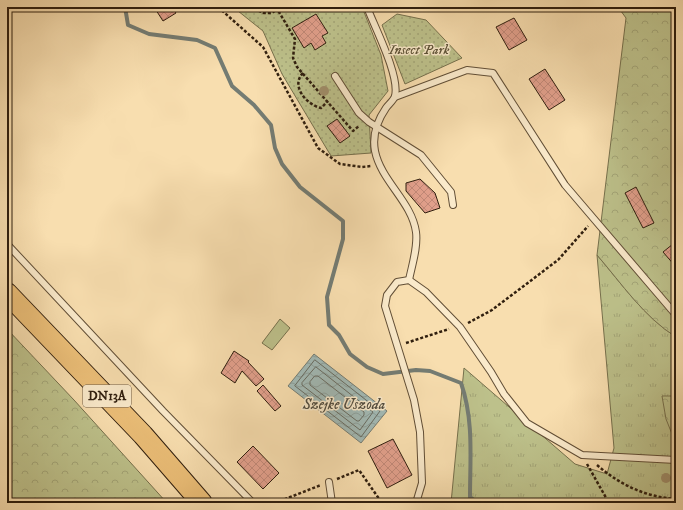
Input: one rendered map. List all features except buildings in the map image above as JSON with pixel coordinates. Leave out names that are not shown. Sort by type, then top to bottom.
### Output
[{"type":"main road","name":"DN13A","points":[[7,293],[127,418],[202,503]]},
{"type":"lane","points":[[367,7],[395,76],[395,97]]},
{"type":"lane","points":[[409,280],[417,233],[413,219],[380,165],[374,138],[376,127],[385,110],[395,97],[467,70],[493,73],[565,186],[676,315]]},
{"type":"lane","points":[[335,76],[359,113],[366,120],[421,156],[451,192],[453,205]]},
{"type":"lane","points":[[7,244],[163,411],[253,503]]},
{"type":"lane","points":[[416,503],[422,483],[420,432],[414,400],[385,312],[387,295],[397,282],[409,280],[426,292],[460,327],[491,372],[504,394],[527,423],[582,454],[676,460]]},
{"type":"lane","points":[[329,482],[332,503]]},
{"type":"path","points":[[218,7],[263,47],[318,148],[340,164],[362,167],[380,165]]},
{"type":"path","points":[[249,7],[264,13],[272,13],[276,8],[295,39],[293,58],[303,74],[353,131],[366,120]]},
{"type":"path","points":[[303,74],[299,78],[298,85],[301,93],[314,106],[321,108],[328,101]]},
{"type":"path","points":[[396,346],[440,331],[460,327],[492,310],[558,260],[594,220]]},
{"type":"path","points":[[582,454],[620,483],[635,490],[664,498],[676,499]]},
{"type":"path","points":[[582,454],[609,503]]},
{"type":"path","points":[[275,503],[359,470],[382,503]]},
{"type":"green space","points":[[233,7],[362,7],[381,55],[388,91],[369,115],[371,153],[331,156],[282,74],[263,31]]},
{"type":"green space","points":[[618,7],[676,7],[676,337],[664,329],[644,310],[597,255],[626,18]]},
{"type":"green space","name":"Insect Park","points":[[397,14],[426,20],[462,58],[405,84],[382,25]]},
{"type":"green space","points":[[597,255],[644,310],[664,329],[676,337],[676,503],[451,503],[464,368],[575,464],[607,474],[614,448]]},
{"type":"green space","points":[[280,319],[290,328],[272,350],[262,343]]},
{"type":"green space","points":[[7,329],[74,400],[167,503],[7,503]]},
{"type":"green space","points":[[662,396],[676,396],[676,444],[666,419]]},
{"type":"water","name":"Szejke Uszoda","points":[[314,354],[387,411],[361,443],[288,386]]},
{"type":"waterway","points":[[125,7],[128,25],[149,34],[197,40],[215,48],[232,86],[254,105],[271,125],[275,148],[282,164],[300,187],[343,221],[343,239],[327,297],[329,325],[339,335],[350,354],[367,367],[383,374],[416,370],[430,371],[461,383],[470,425],[470,497],[478,503]]}]
